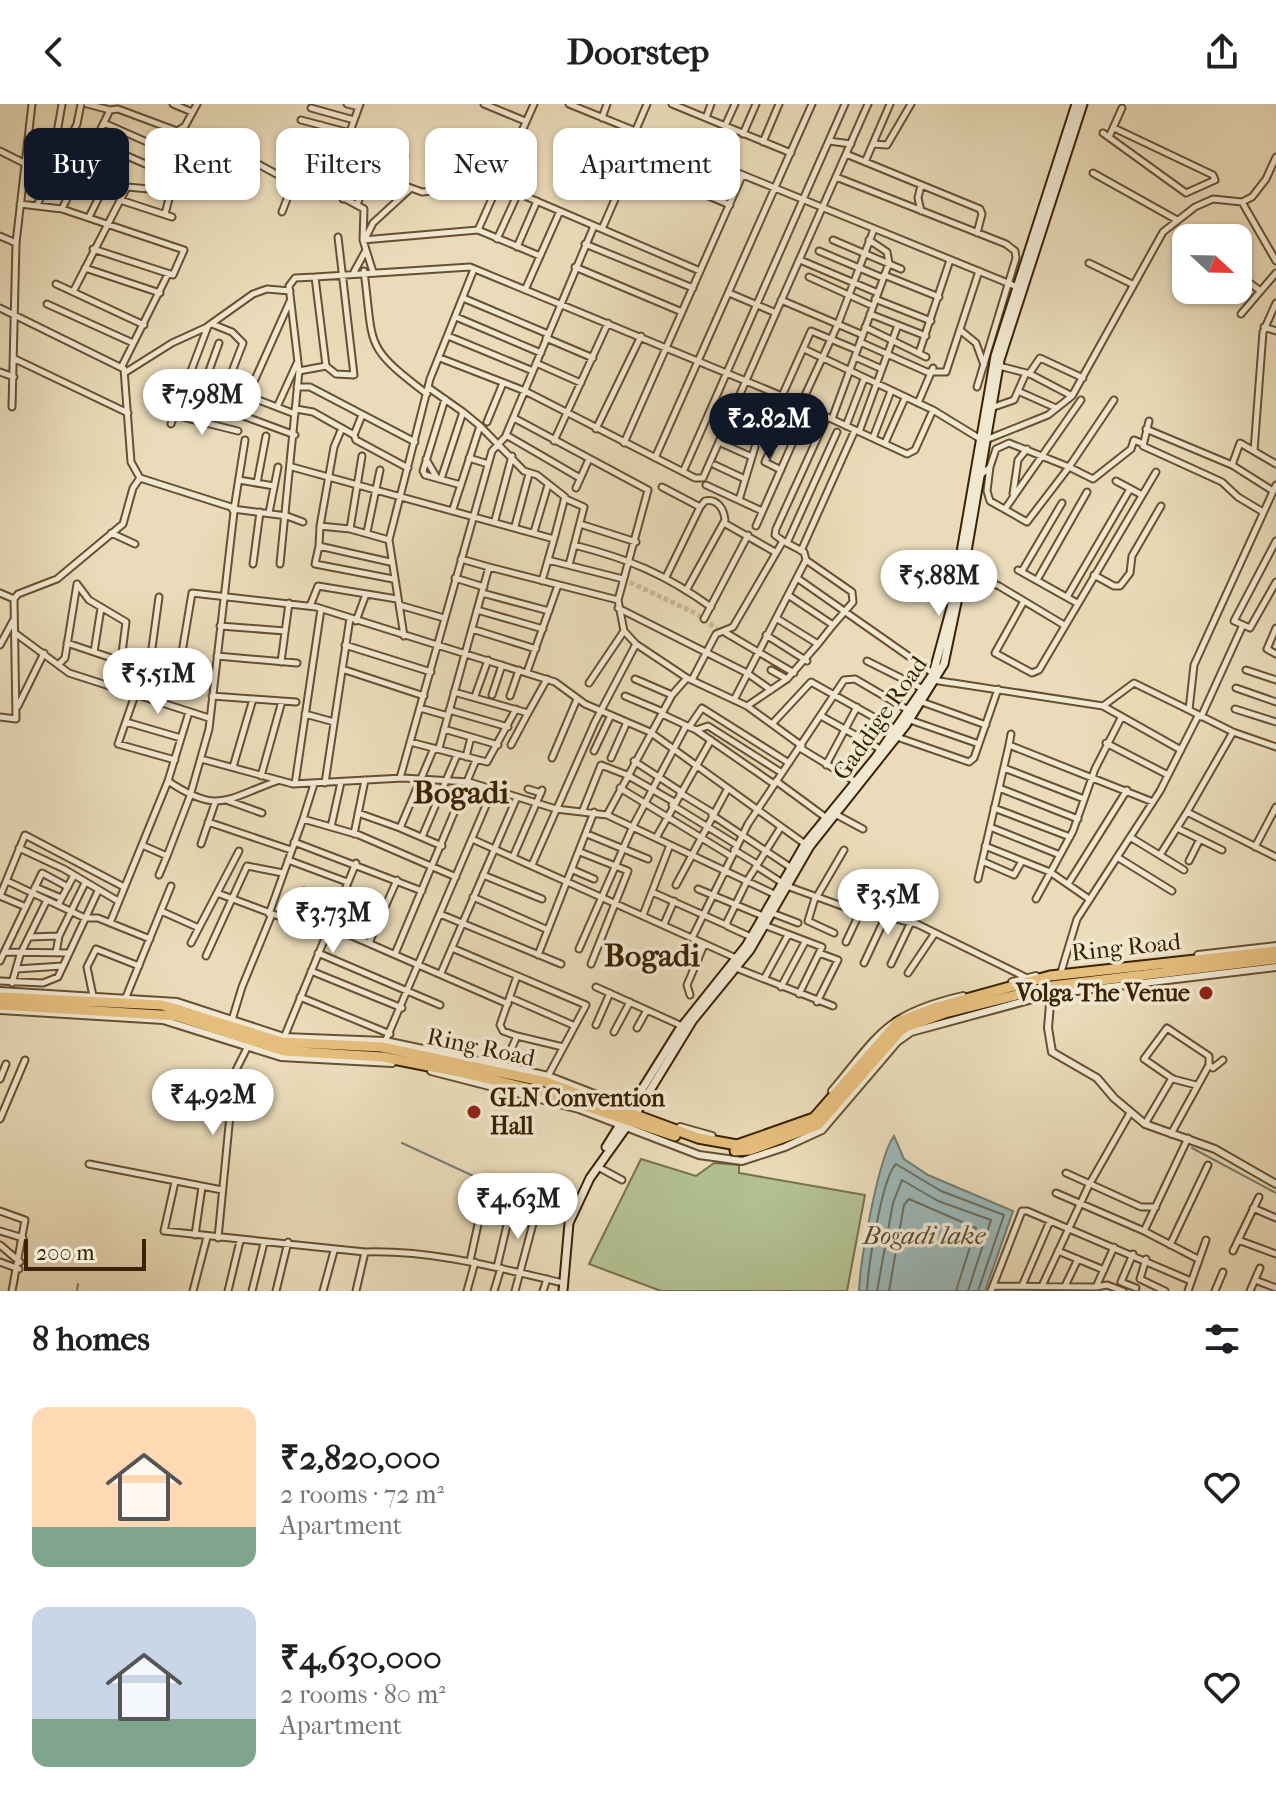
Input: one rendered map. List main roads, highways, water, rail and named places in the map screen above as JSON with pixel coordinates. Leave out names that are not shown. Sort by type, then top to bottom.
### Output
[{"type":"highway","name":"Ring Road","points":[[0,1008],[168,1015],[249,1044],[284,1051],[383,1057],[551,1097],[723,1145],[753,1142],[814,1118],[898,1022],[937,1005],[1033,982],[1276,949]]},
{"type":"highway","name":"Ring Road","points":[[0,994],[170,1006],[283,1039],[386,1041],[566,1086],[700,1150],[724,1151],[750,1150],[818,1125],[838,1106],[903,1028],[1033,982],[1051,990],[1276,959]]},
{"type":"main road","name":"Gaddige Road","points":[[628,1117],[682,1026],[767,914],[805,844],[825,817],[858,783],[934,678],[944,643],[998,366],[1076,104]]},
{"type":"main road","name":"Gaddige Road","points":[[628,1117],[685,1032],[736,968],[764,925],[774,894],[882,750],[910,720],[950,643],[981,475],[995,356],[1083,104]]},
{"type":"main road","points":[[561,1288],[569,1223],[597,1166],[628,1117]]},
{"type":"main road","points":[[561,1288],[564,1233],[572,1206],[628,1117]]},
{"type":"water","name":"Bogadi lake","points":[[894,1136],[904,1159],[928,1175],[1013,1211],[985,1291],[859,1291],[876,1187]]},
{"type":"waterway","points":[[402,1143],[508,1192],[566,1213]]},
{"type":"waterway","points":[[1192,1148],[1276,1193]]},
{"type":"waterway","points":[[77,1291],[78,1284]]},
{"type":"tunnel","points":[[623,579],[697,614],[719,631]]},
{"type":"place","name":"Volga The Venue","points":[[1206,993]]},
{"type":"place","name":"GLN Convention Hall","points":[[474,1112]]},
{"type":"district","name":"Bogadi","points":[[461,792]]},
{"type":"district","name":"Bogadi","points":[[652,955]]}]
